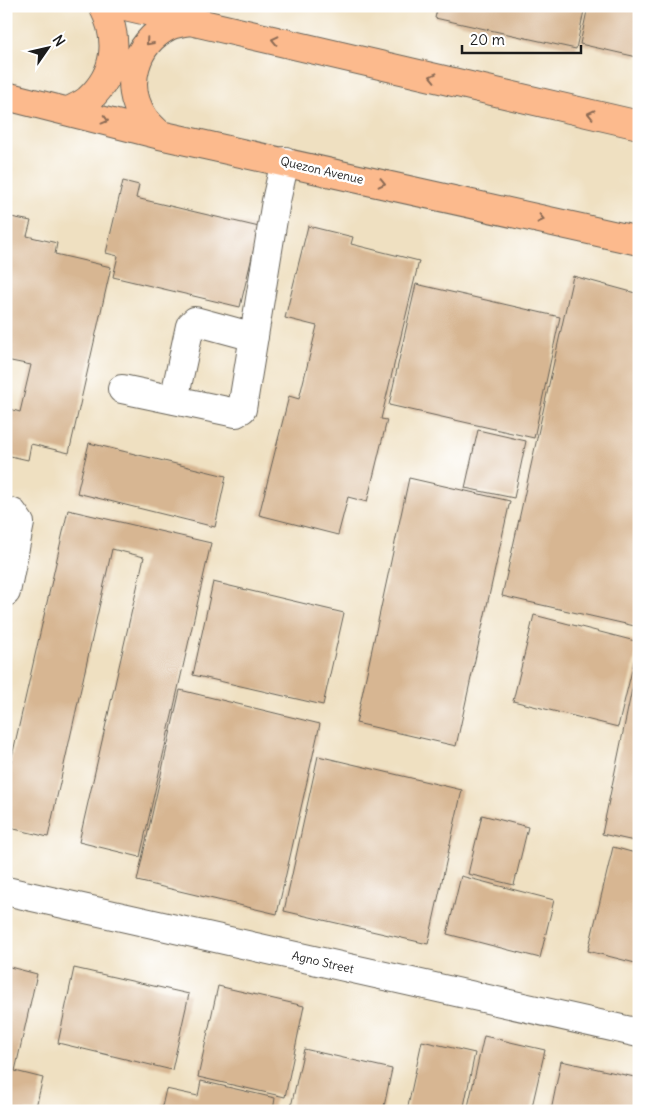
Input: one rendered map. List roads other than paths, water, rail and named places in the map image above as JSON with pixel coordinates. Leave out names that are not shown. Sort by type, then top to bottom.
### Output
[{"type":"main road","points":[[69,111],[88,100],[103,84],[112,64],[114,42],[110,20],[103,6]]},
{"type":"main road","points":[[126,6],[639,125]]},
{"type":"main road","points":[[160,135],[144,119],[134,99],[132,77],[138,56],[152,38],[170,25],[191,21]]},
{"type":"main road","name":"Quezon Avenue","points":[[6,96],[160,135],[285,161],[639,241]]},
{"type":"street","points":[[122,389],[236,413],[242,409],[276,201],[285,161]]},
{"type":"street","points":[[174,400],[190,326],[195,321],[254,337]]},
{"type":"street","points":[[6,511],[13,513],[20,523],[6,592]]},
{"type":"street","name":"Agno Street","points":[[6,891],[639,1032]]}]
